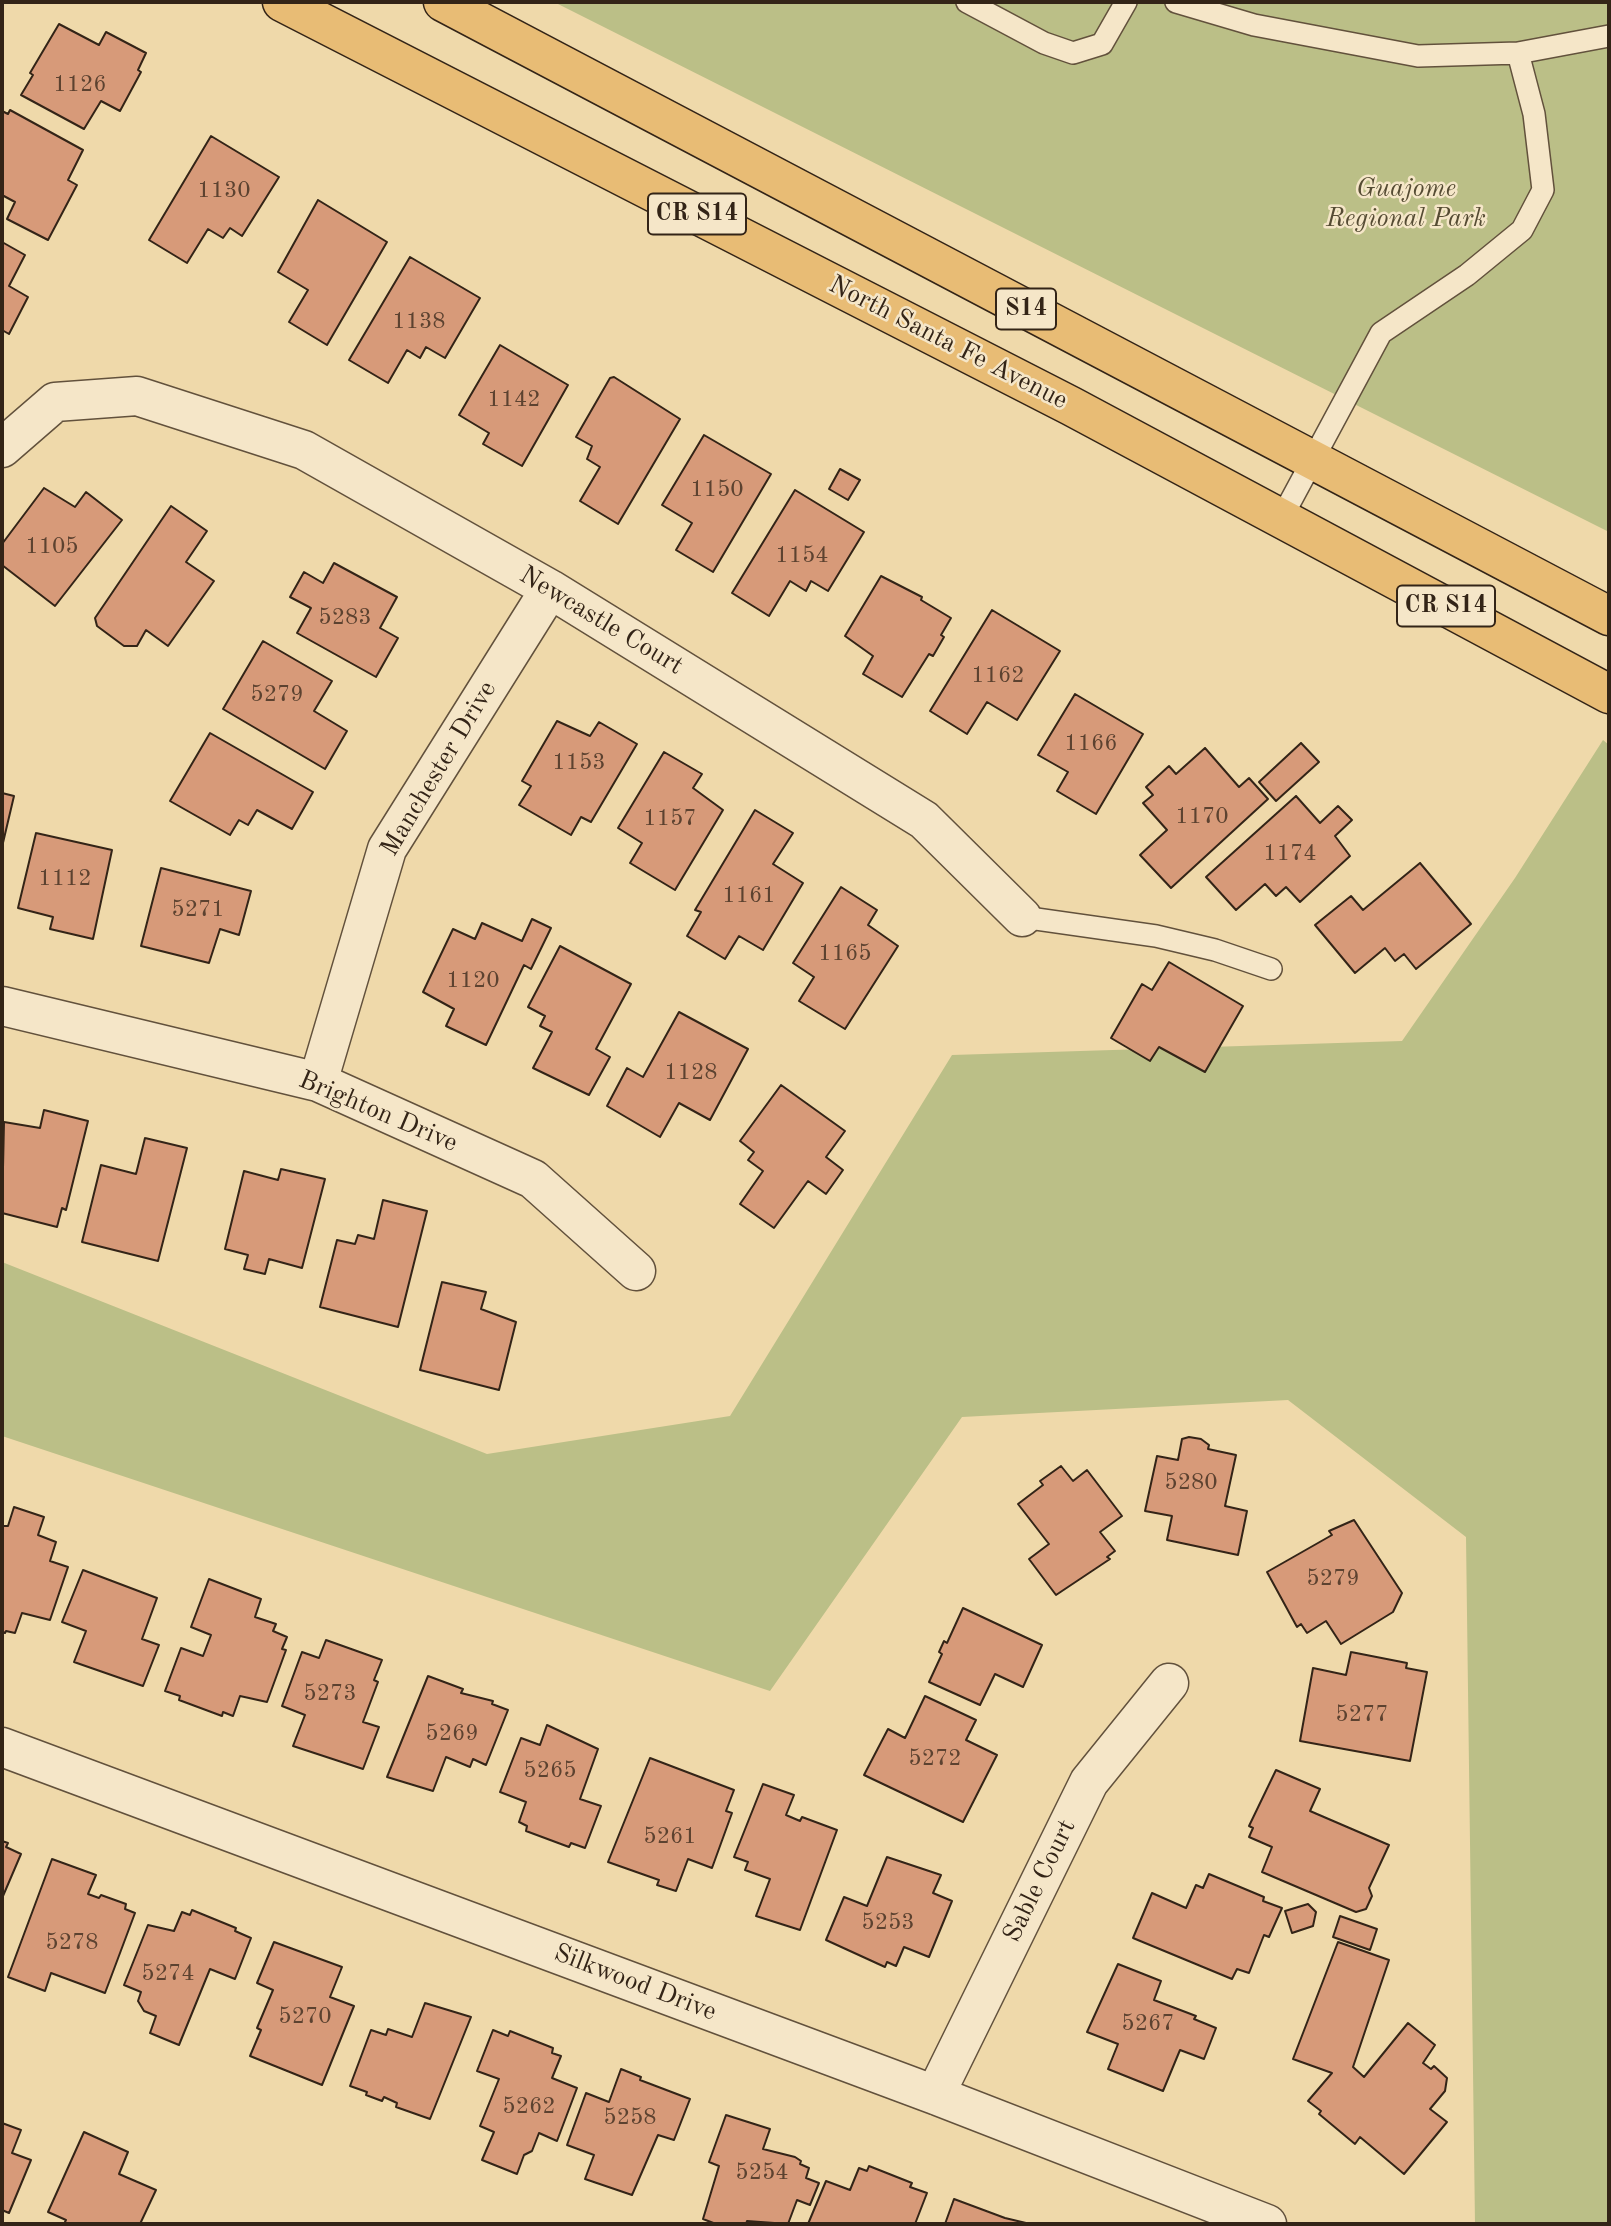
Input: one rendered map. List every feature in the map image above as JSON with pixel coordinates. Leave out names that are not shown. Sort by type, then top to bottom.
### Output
[{"type":"main road","name":"North Santa Fe Avenue","points":[[282,2],[1282,517],[1609,694]]},
{"type":"main road","name":"S14","points":[[443,2],[1609,616]]},
{"type":"street","name":"Newcastle Court","points":[[2,448],[55,402],[137,396],[303,450],[550,589],[924,820],[1022,916]]},
{"type":"street","name":"Manchester Drive","points":[[318,1082],[387,849],[550,589]]},
{"type":"street","name":"Brighton Drive","points":[[2,1006],[318,1082],[533,1179],[636,1272]]},
{"type":"street","name":"Sable Court","points":[[935,2095],[1088,1782],[1169,1683]]},
{"type":"street","name":"Silkwood Drive","points":[[2,1747],[935,2095],[1267,2224]]},
{"type":"lane","points":[[967,2],[1044,43],[1073,53],[1102,44],[1126,2]]},
{"type":"lane","points":[[1176,2],[1254,25],[1418,56],[1518,53],[1609,36]]},
{"type":"lane","points":[[1282,517],[1381,332],[1466,275],[1522,230],[1543,190],[1534,114],[1518,53]]},
{"type":"lane","points":[[1022,916],[1156,936],[1215,950],[1271,969]]},
{"type":"green space","name":"Guajome Regional Park","points":[[554,2],[1609,2],[1609,532]]},
{"type":"green space","points":[[1603,740],[1609,745],[1609,2224],[1475,2224],[1466,1537],[1288,1400],[962,1417],[770,1691],[2,1436],[2,1262],[487,1454],[730,1416],[952,1055],[1402,1041],[1515,878]]},
{"type":"building","points":[[59,24],[99,45],[106,32],[146,53],[138,70],[141,72],[120,111],[101,101],[84,129],[21,95],[33,75],[30,73]]},
{"type":"building","points":[[10,110],[83,150],[68,180],[77,185],[48,240],[7,219],[15,202],[2,195],[2,111],[8,114]]},
{"type":"building","points":[[211,136],[279,177],[242,236],[230,228],[223,238],[208,229],[187,263],[149,240]]},
{"type":"building","points":[[318,200],[387,242],[327,345],[289,322],[308,290],[278,272]]},
{"type":"building","points":[[2,242],[25,255],[9,286],[28,297],[9,334],[2,330]]},
{"type":"building","points":[[410,257],[480,298],[445,358],[426,347],[420,358],[407,350],[388,383],[349,360]]},
{"type":"building","points":[[500,345],[568,385],[522,466],[483,444],[489,433],[459,415]]},
{"type":"building","points":[[614,377],[680,419],[618,524],[580,501],[600,467],[587,459],[592,446],[576,437],[610,378]]},
{"type":"building","points":[[704,435],[771,474],[713,572],[676,550],[692,523],[662,505]]},
{"type":"building","points":[[840,469],[860,480],[848,500],[829,489]]},
{"type":"building","points":[[44,488],[75,507],[86,492],[122,520],[55,606],[2,565],[2,544]]},
{"type":"building","points":[[795,490],[864,532],[828,591],[811,581],[806,591],[790,581],[769,616],[732,593]]},
{"type":"building","points":[[171,506],[207,531],[186,562],[214,581],[168,646],[146,630],[137,646],[124,646],[97,626],[95,618]]},
{"type":"building","points":[[334,563],[397,597],[380,628],[398,638],[376,677],[297,633],[311,608],[290,597],[304,572],[323,583]]},
{"type":"building","points":[[881,576],[922,597],[921,600],[951,618],[933,656],[929,654],[902,697],[863,674],[873,656],[845,636]]},
{"type":"building","points":[[992,610],[1060,651],[1017,720],[987,702],[967,734],[930,711]]},
{"type":"building","points":[[263,641],[332,681],[314,711],[347,731],[325,769],[223,709]]},
{"type":"building","points":[[1075,694],[1143,734],[1096,814],[1057,791],[1068,772],[1038,755]]},
{"type":"building","points":[[557,721],[590,736],[599,722],[637,744],[591,822],[581,817],[571,835],[519,805],[531,786],[522,781]]},
{"type":"building","points":[[210,733],[313,792],[292,829],[257,810],[248,825],[239,820],[230,835],[170,801]]},
{"type":"building","points":[[1301,743],[1319,762],[1276,801],[1259,782]]},
{"type":"building","points":[[1205,748],[1239,787],[1249,778],[1268,799],[1171,888],[1140,855],[1167,830],[1143,803],[1153,795],[1146,787],[1169,766],[1176,774]]},
{"type":"building","points":[[664,752],[702,774],[693,788],[723,810],[675,890],[630,863],[642,843],[618,828]]},
{"type":"building","points":[[2,793],[14,796],[2,847]]},
{"type":"building","points":[[1296,796],[1320,823],[1338,806],[1352,820],[1335,836],[1350,856],[1300,902],[1286,887],[1276,896],[1265,884],[1236,910],[1206,877]]},
{"type":"building","points":[[755,810],[793,833],[773,864],[803,883],[763,950],[739,936],[725,959],[687,936],[701,912],[695,910]]},
{"type":"building","points":[[36,833],[112,850],[93,939],[50,929],[53,917],[18,908]]},
{"type":"building","points":[[1420,863],[1471,924],[1416,969],[1404,954],[1395,961],[1385,948],[1355,973],[1315,925],[1351,896],[1363,910]]},
{"type":"building","points":[[161,868],[251,891],[239,935],[220,929],[209,963],[141,946]]},
{"type":"building","points":[[841,887],[877,910],[868,925],[898,946],[845,1029],[799,1001],[814,977],[793,963]]},
{"type":"building","points":[[532,919],[551,928],[531,969],[524,965],[486,1045],[446,1026],[454,1009],[423,992],[453,929],[475,939],[482,923],[522,941]]},
{"type":"building","points":[[560,946],[631,984],[596,1049],[610,1057],[589,1095],[533,1068],[552,1032],[540,1026],[545,1016],[528,1007]]},
{"type":"building","points":[[1169,962],[1243,1006],[1205,1072],[1159,1047],[1150,1061],[1111,1038],[1142,984],[1152,990]]},
{"type":"building","points":[[679,1012],[748,1049],[710,1120],[679,1103],[660,1137],[607,1106],[627,1068],[643,1077]]},
{"type":"building","points":[[781,1085],[845,1131],[826,1157],[843,1170],[826,1194],[808,1181],[774,1228],[740,1204],[763,1171],[748,1160],[754,1152],[740,1141]]},
{"type":"building","points":[[44,1110],[88,1121],[66,1210],[62,1208],[57,1227],[2,1213],[4,1122],[40,1128]]},
{"type":"building","points":[[145,1138],[187,1148],[158,1261],[82,1242],[101,1165],[136,1174]]},
{"type":"building","points":[[281,1169],[325,1179],[302,1268],[269,1259],[265,1274],[244,1269],[248,1255],[225,1249],[244,1171],[278,1180]]},
{"type":"building","points":[[383,1200],[427,1211],[398,1327],[320,1307],[337,1240],[355,1244],[358,1235],[374,1239]]},
{"type":"building","points":[[442,1282],[486,1292],[481,1309],[516,1322],[499,1390],[420,1370]]},
{"type":"building","points":[[1182,1439],[1201,1439],[1209,1445],[1208,1449],[1236,1455],[1225,1506],[1247,1511],[1238,1555],[1167,1540],[1172,1516],[1145,1511],[1157,1456],[1178,1460]]},
{"type":"building","points":[[1061,1466],[1073,1481],[1087,1470],[1122,1516],[1100,1532],[1115,1551],[1107,1557],[1110,1559],[1056,1595],[1029,1559],[1049,1544],[1018,1504],[1043,1485],[1040,1481]]},
{"type":"building","points":[[14,1507],[44,1517],[38,1535],[56,1542],[50,1561],[68,1567],[50,1620],[22,1613],[15,1633],[5,1633],[2,1632],[2,1526],[8,1526]]},
{"type":"building","points":[[1354,1520],[1402,1593],[1393,1612],[1341,1644],[1326,1621],[1307,1633],[1301,1624],[1297,1627],[1267,1572],[1332,1535],[1329,1531]]},
{"type":"building","points":[[83,1570],[157,1598],[142,1639],[159,1645],[143,1686],[74,1662],[86,1631],[62,1622]]},
{"type":"building","points":[[209,1579],[261,1599],[255,1617],[276,1624],[273,1631],[287,1637],[282,1649],[286,1650],[267,1702],[240,1696],[233,1716],[223,1712],[222,1716],[179,1700],[180,1696],[165,1691],[181,1648],[203,1656],[211,1635],[191,1627]]},
{"type":"building","points":[[963,1608],[1042,1645],[1023,1687],[995,1674],[980,1705],[929,1682],[942,1654],[939,1652],[944,1641],[947,1643]]},
{"type":"building","points":[[326,1640],[382,1660],[374,1680],[378,1682],[363,1722],[379,1727],[363,1769],[293,1746],[305,1715],[282,1706],[302,1652],[319,1658]]},
{"type":"building","points":[[1351,1652],[1407,1663],[1406,1668],[1427,1672],[1410,1761],[1300,1741],[1313,1668],[1346,1675]]},
{"type":"building","points":[[428,1676],[463,1689],[461,1693],[493,1701],[492,1704],[508,1710],[486,1765],[473,1759],[470,1767],[446,1757],[433,1791],[387,1777]]},
{"type":"building","points":[[925,1696],[976,1720],[966,1740],[997,1755],[963,1822],[864,1775],[888,1729],[905,1738]]},
{"type":"building","points":[[547,1725],[598,1749],[580,1799],[601,1806],[585,1848],[571,1843],[569,1847],[526,1831],[527,1826],[519,1822],[526,1802],[500,1792],[521,1738],[540,1745]]},
{"type":"building","points":[[650,1758],[734,1790],[726,1811],[732,1813],[712,1868],[688,1859],[676,1891],[657,1885],[659,1880],[608,1862]]},
{"type":"building","points":[[1276,1770],[1320,1789],[1310,1811],[1389,1845],[1369,1888],[1372,1896],[1366,1909],[1356,1912],[1262,1872],[1272,1847],[1249,1837],[1253,1828],[1249,1826]]},
{"type":"building","points":[[763,1784],[794,1795],[786,1815],[800,1821],[802,1817],[837,1830],[800,1930],[756,1916],[770,1879],[745,1870],[748,1862],[734,1857]]},
{"type":"building","points":[[2,1841],[8,1843],[6,1847],[21,1854],[3,1896]]},
{"type":"building","points":[[887,1857],[941,1875],[933,1893],[952,1901],[929,1957],[904,1947],[896,1966],[887,1962],[885,1967],[826,1940],[844,1897],[867,1906]]},
{"type":"building","points":[[52,1859],[96,1875],[88,1894],[99,1898],[101,1895],[126,1904],[125,1909],[135,1913],[105,1993],[51,1973],[45,1991],[8,1977]]},
{"type":"building","points":[[1209,1874],[1264,1897],[1263,1901],[1282,1908],[1269,1937],[1264,1935],[1249,1973],[1237,1969],[1232,1979],[1133,1938],[1152,1893],[1186,1908],[1196,1885],[1203,1888]]},
{"type":"building","points":[[1308,1904],[1316,1912],[1313,1926],[1292,1933],[1285,1911]]},
{"type":"building","points":[[192,1910],[236,1928],[235,1931],[251,1938],[235,1979],[210,1969],[179,2045],[150,2033],[156,2016],[144,2011],[138,2001],[141,1992],[124,1985],[148,1925],[174,1931],[182,1912],[190,1915]]},
{"type":"building","points":[[1340,1916],[1377,1929],[1370,1950],[1333,1937]]},
{"type":"building","points":[[274,1942],[342,1967],[330,1997],[354,2006],[322,2085],[250,2056],[261,2030],[257,2028],[273,1990],[257,1983]]},
{"type":"building","points":[[1338,1942],[1389,1960],[1353,2067],[1364,2077],[1408,2023],[1435,2045],[1423,2063],[1431,2069],[1434,2066],[1447,2078],[1445,2091],[1430,2109],[1447,2122],[1404,2174],[1360,2137],[1355,2144],[1319,2114],[1321,2111],[1308,2101],[1332,2073],[1293,2059]]},
{"type":"building","points":[[1118,1964],[1161,1981],[1154,2000],[1196,2016],[1194,2019],[1216,2028],[1204,2059],[1180,2050],[1163,2091],[1108,2069],[1118,2044],[1087,2032]]},
{"type":"building","points":[[425,2003],[471,2017],[430,2119],[396,2107],[397,2103],[384,2097],[382,2101],[350,2086],[371,2030],[386,2035],[388,2029],[412,2037]]},
{"type":"building","points":[[493,2030],[508,2036],[510,2031],[553,2048],[552,2053],[561,2056],[552,2078],[577,2088],[557,2141],[539,2133],[532,2151],[524,2155],[517,2174],[482,2160],[494,2132],[480,2126],[499,2079],[477,2071]]},
{"type":"building","points":[[621,2069],[641,2077],[640,2080],[690,2099],[674,2140],[658,2135],[632,2195],[585,2179],[594,2155],[567,2145],[586,2093],[609,2102]]},
{"type":"building","points":[[726,2115],[770,2129],[763,2149],[795,2157],[801,2161],[800,2164],[809,2168],[806,2178],[819,2183],[810,2205],[797,2200],[788,2224],[747,2221],[746,2224],[716,2224],[703,2219],[719,2166],[709,2162]]},
{"type":"building","points":[[2,2123],[21,2130],[12,2153],[31,2160],[9,2213],[2,2210]]},
{"type":"building","points":[[84,2132],[128,2152],[119,2174],[156,2190],[140,2224],[64,2224],[66,2220],[48,2212]]},
{"type":"building","points":[[869,2166],[912,2183],[910,2187],[927,2193],[915,2224],[808,2224],[826,2181],[850,2190],[859,2168],[867,2171]]},
{"type":"building","points":[[954,2199],[1005,2218],[1026,2223],[945,2224]]}]
